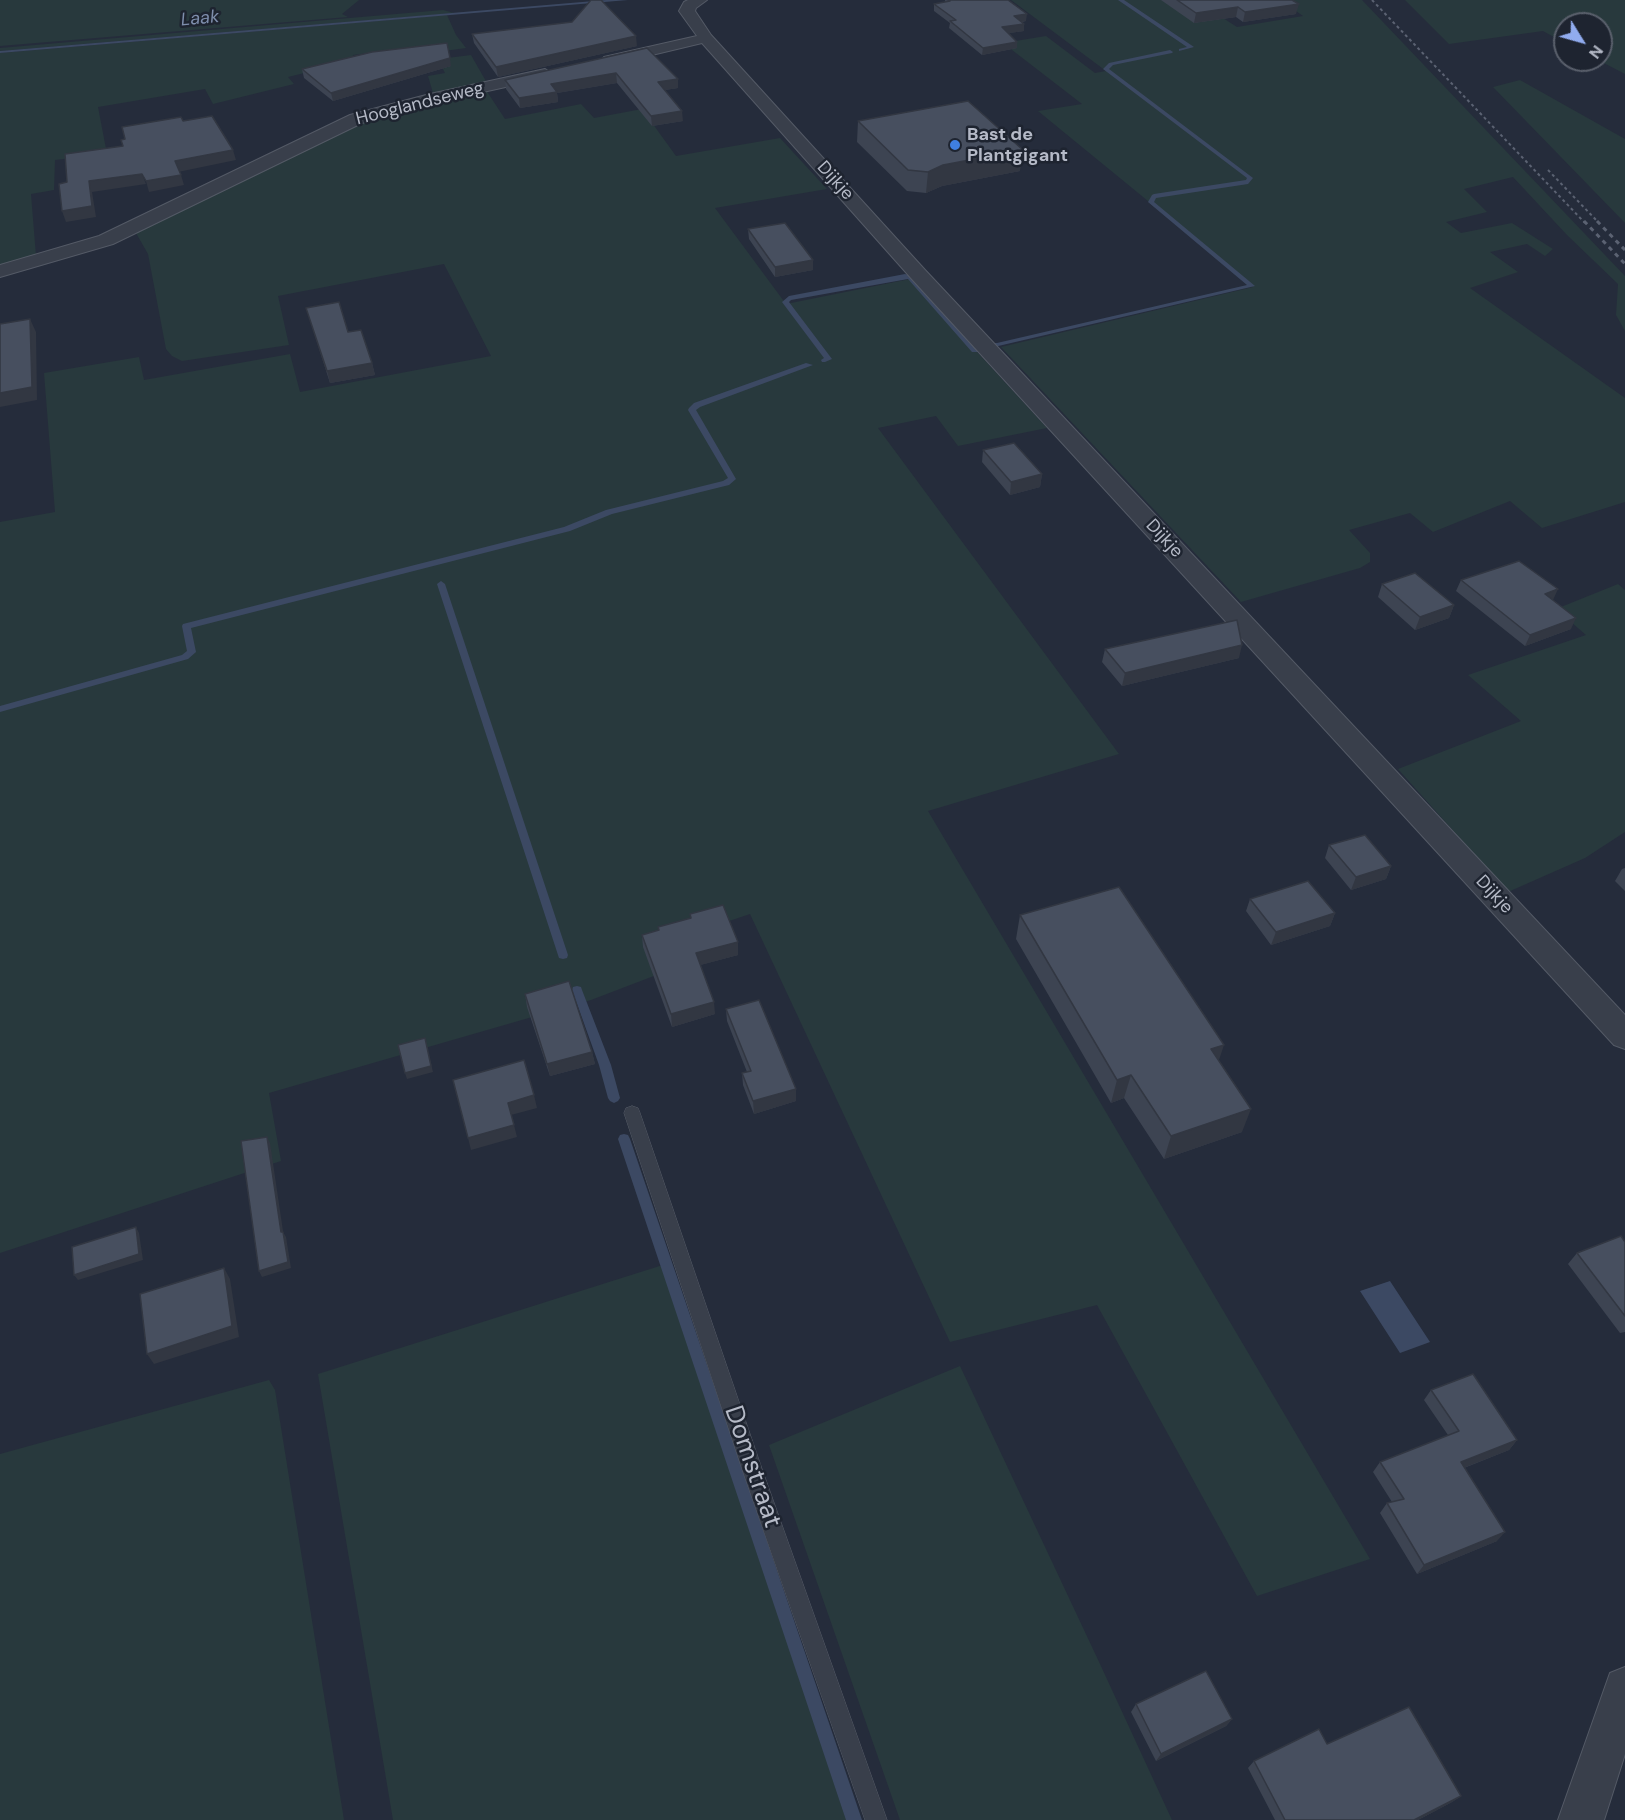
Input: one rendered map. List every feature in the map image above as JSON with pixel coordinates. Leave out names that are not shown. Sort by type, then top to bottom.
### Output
[{"type":"street","points":[[597,63],[706,38],[687,11],[689,5],[700,0]]},
{"type":"street","name":"Dijkje","points":[[706,38],[918,274],[1625,1036]]},
{"type":"street","name":"Hooglandseweg","points":[[0,271],[106,240],[141,225],[329,130],[356,119],[430,99],[564,70]]},
{"type":"street","points":[[1581,1820],[1625,1688]]},
{"type":"lane","name":"Domstraat","points":[[632,1113],[752,1469],[876,1820]]},
{"type":"shaded area","points":[[0,0],[359,0],[342,14],[348,17],[0,46]]},
{"type":"shaded area","points":[[1011,0],[1195,0],[1237,27],[1303,16],[1281,0],[1362,0],[1625,276],[1625,331],[1616,315],[1618,284],[1567,235],[1513,177],[1464,189],[1487,212],[1446,222],[1461,233],[1512,223],[1553,249],[1545,256],[1527,244],[1490,252],[1518,272],[1470,288],[1625,398],[1625,502],[1542,528],[1510,501],[1433,532],[1410,513],[1349,530],[1370,553],[1370,562],[1360,568],[1241,602],[1001,347],[1253,287],[1038,111],[1082,104],[1003,43],[1046,36],[1095,73],[1106,71]]},
{"type":"shaded area","points":[[1405,0],[1625,0],[1625,74],[1613,68],[1613,12],[1553,12],[1553,36],[1543,31],[1449,44]]},
{"type":"shaded area","points":[[443,10],[454,13],[0,51],[0,48]]},
{"type":"shaded area","points":[[447,15],[456,35],[466,48],[444,51],[447,58],[471,55],[487,83],[433,93],[428,76],[445,73],[438,59],[417,47],[353,55],[362,77],[329,67],[288,77],[294,84],[213,104],[205,89],[98,107],[107,154],[55,160],[54,190],[31,194],[36,256],[0,266],[0,53]]},
{"type":"shaded area","points":[[1520,80],[1625,139],[1625,223],[1493,87]]},
{"type":"shaded area","points":[[486,90],[505,119],[581,104],[594,118],[642,109],[676,156],[780,138],[827,189],[715,208],[786,304],[910,279],[1047,428],[958,446],[936,416],[878,428],[1119,754],[928,811],[1370,1559],[1257,1596],[1097,1305],[950,1342],[750,914],[652,947],[659,974],[591,1000],[269,1093],[281,1161],[0,1253],[0,522],[55,512],[44,373],[139,357],[144,380],[290,354],[300,392],[491,356],[444,264],[278,296],[289,345],[182,361],[172,356],[166,349],[148,254],[136,233],[347,127],[378,116]]},
{"type":"shaded area","points":[[1618,584],[1625,590],[1625,832],[1585,858],[1508,892],[1398,769],[1521,721],[1468,675],[1586,635],[1556,609]]},
{"type":"shaded area","points":[[666,1264],[854,1820],[393,1820],[318,1374]]},
{"type":"shaded area","points":[[960,1366],[1172,1820],[900,1820],[769,1445]]},
{"type":"shaded area","points":[[269,1380],[275,1390],[344,1820],[0,1820],[0,1454]]},
{"type":"water","points":[[628,0],[0,53],[0,51]]},
{"type":"water","points":[[1390,1281],[1430,1342],[1400,1353],[1360,1291]]},
{"type":"building","points":[[591,0],[601,0],[636,36],[496,67],[472,34],[572,22]]},
{"type":"building","points":[[948,0],[1008,0],[1027,14],[1014,16],[1024,24],[1002,27],[1017,42],[983,48],[950,21],[956,20],[934,4],[950,1]]},
{"type":"building","points":[[1177,0],[1292,0],[1299,4],[1245,12],[1238,7],[1196,13]]},
{"type":"building","points":[[447,43],[450,58],[331,93],[302,69],[372,52]]},
{"type":"building","points":[[647,48],[678,79],[658,82],[682,111],[651,116],[616,73],[551,84],[557,92],[519,98],[505,80]]},
{"type":"building","points":[[968,101],[1023,150],[943,165],[928,172],[908,170],[858,121]]},
{"type":"building","points":[[212,116],[233,150],[175,161],[181,175],[146,181],[142,174],[89,181],[92,206],[62,211],[59,184],[67,182],[65,154],[123,146],[121,140],[125,139],[122,127],[181,117],[183,121]]},
{"type":"building","points":[[785,223],[813,260],[775,267],[748,229]]},
{"type":"building","points":[[339,302],[348,332],[361,330],[372,363],[327,371],[306,308]]},
{"type":"building","points":[[30,319],[32,387],[0,393],[0,324]]},
{"type":"building","points":[[1014,443],[1042,474],[1011,482],[983,450]]},
{"type":"building","points":[[1519,561],[1558,589],[1545,594],[1576,618],[1530,635],[1461,580]]},
{"type":"building","points":[[1415,573],[1454,605],[1420,617],[1382,584]]},
{"type":"building","points":[[1237,620],[1242,645],[1125,673],[1105,649]]},
{"type":"building","points":[[1365,835],[1391,866],[1356,877],[1329,845]]},
{"type":"building","points":[[1308,881],[1335,913],[1276,932],[1250,899]]},
{"type":"building","points":[[1119,887],[1224,1045],[1211,1049],[1251,1109],[1171,1136],[1131,1075],[1117,1080],[1020,915]]},
{"type":"building","points":[[723,905],[738,942],[696,953],[714,1002],[671,1014],[642,935],[659,930],[658,927],[691,918],[690,914]]},
{"type":"building","points":[[569,981],[592,1052],[547,1064],[525,994]]},
{"type":"building","points":[[759,1000],[796,1089],[753,1101],[742,1073],[751,1071],[726,1009]]},
{"type":"building","points":[[425,1038],[431,1066],[405,1073],[398,1045]]},
{"type":"building","points":[[524,1060],[534,1095],[508,1103],[514,1125],[468,1138],[453,1080]]},
{"type":"building","points":[[267,1137],[281,1232],[283,1232],[288,1262],[259,1271],[241,1141]]},
{"type":"building","points":[[136,1227],[139,1254],[74,1275],[72,1247]]},
{"type":"building","points":[[1621,1236],[1625,1242],[1625,1316],[1577,1253]]},
{"type":"building","points":[[224,1268],[232,1326],[147,1354],[140,1294]]},
{"type":"building","points":[[1473,1374],[1517,1440],[1461,1462],[1505,1532],[1424,1565],[1387,1503],[1404,1499],[1380,1462],[1459,1431],[1431,1390]]},
{"type":"building","points":[[1206,1671],[1232,1719],[1161,1754],[1136,1704]]},
{"type":"building","points":[[1409,1707],[1461,1796],[1414,1820],[1285,1820],[1254,1761],[1319,1729],[1327,1744]]},
{"type":"waterway","points":[[1121,0],[1191,47],[1181,50]]},
{"type":"waterway","points":[[997,345],[1252,286],[1151,202],[1154,196],[1248,182],[1250,178],[1106,69],[1111,64],[1170,52]]},
{"type":"waterway","points":[[825,360],[828,359],[785,302],[789,298],[905,276],[910,277],[975,350],[978,350]]},
{"type":"waterway","points":[[0,709],[185,657],[192,652],[186,626],[567,529],[609,512],[726,483],[732,479],[692,410],[697,405],[809,365]]},
{"type":"waterway","points":[[441,584],[563,955]]},
{"type":"waterway","points":[[577,990],[605,1065],[614,1098]]},
{"type":"waterway","points":[[624,1139],[854,1820]]},
{"type":"railway","points":[[1372,0],[1585,223]]},
{"type":"railway","points":[[1548,170],[1599,223]]},
{"type":"railway","points":[[1584,221],[1625,264]]},
{"type":"railway","points":[[1597,221],[1625,250]]},
{"type":"place","name":"Bast de Plantgigant","points":[[955,145]]},
{"type":"water label","name":"Laak","points":[[200,19]]}]
